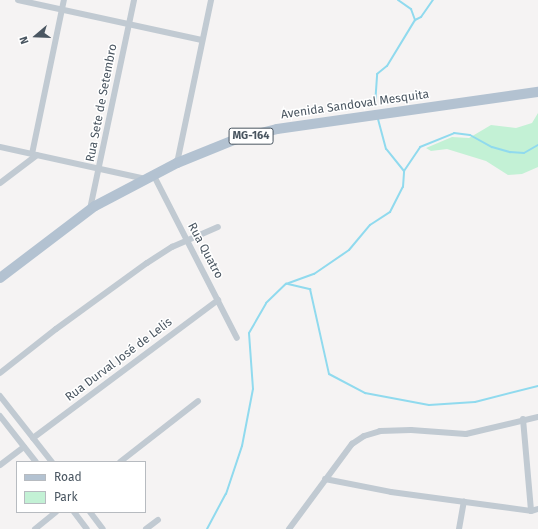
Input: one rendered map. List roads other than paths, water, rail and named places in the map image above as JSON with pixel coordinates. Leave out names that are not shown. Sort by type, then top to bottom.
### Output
[{"type":"main road","name":"Avenida Sandoval Mesquita","points":[[0,278],[89,210],[176,163],[234,140],[277,129],[538,92]]},
{"type":"street","points":[[18,0],[202,40]]},
{"type":"street","points":[[0,183],[35,154],[64,0]]},
{"type":"street","name":"Rua Sete de Setembro","points":[[89,210],[100,168],[134,0]]},
{"type":"street","points":[[176,163],[211,0]]},
{"type":"street","points":[[0,147],[149,177]]},
{"type":"street","name":"Rua Quatro","points":[[149,177],[186,240],[237,338]]},
{"type":"street","points":[[0,373],[56,328],[147,263],[186,240],[218,227]]},
{"type":"street","name":"Rua Durval José de Lelis","points":[[33,438],[218,300]]},
{"type":"street","points":[[0,396],[51,461]]},
{"type":"street","points":[[121,461],[198,401]]},
{"type":"street","points":[[0,416],[35,461]]},
{"type":"street","points":[[289,529],[352,444],[364,436],[380,431],[411,430],[466,434],[523,419],[538,417]]},
{"type":"street","points":[[523,419],[531,511]]},
{"type":"street","points":[[0,465],[24,447]]},
{"type":"street","points":[[325,480],[464,502],[531,511],[538,509]]},
{"type":"street","points":[[458,529],[464,502]]},
{"type":"street","points":[[35,529],[55,513]]},
{"type":"street","points":[[75,513],[87,529]]},
{"type":"street","points":[[91,513],[102,529]]},
{"type":"street","points":[[146,529],[158,520]]},
{"type":"waterway","points":[[398,0],[411,9],[415,20]]},
{"type":"waterway","points":[[375,105],[377,74],[387,66],[415,20],[421,17],[433,0]]},
{"type":"waterway","points":[[207,529],[226,494],[242,446],[253,389],[249,333],[266,303],[286,284],[314,274],[349,250],[370,225],[390,212],[403,187],[404,171],[386,149],[378,119]]},
{"type":"waterway","points":[[404,171],[420,147],[454,133],[470,135],[492,147],[510,152],[524,153],[538,145]]},
{"type":"waterway","points":[[288,284],[310,289],[329,374],[365,393],[429,405],[475,402],[538,386]]}]
